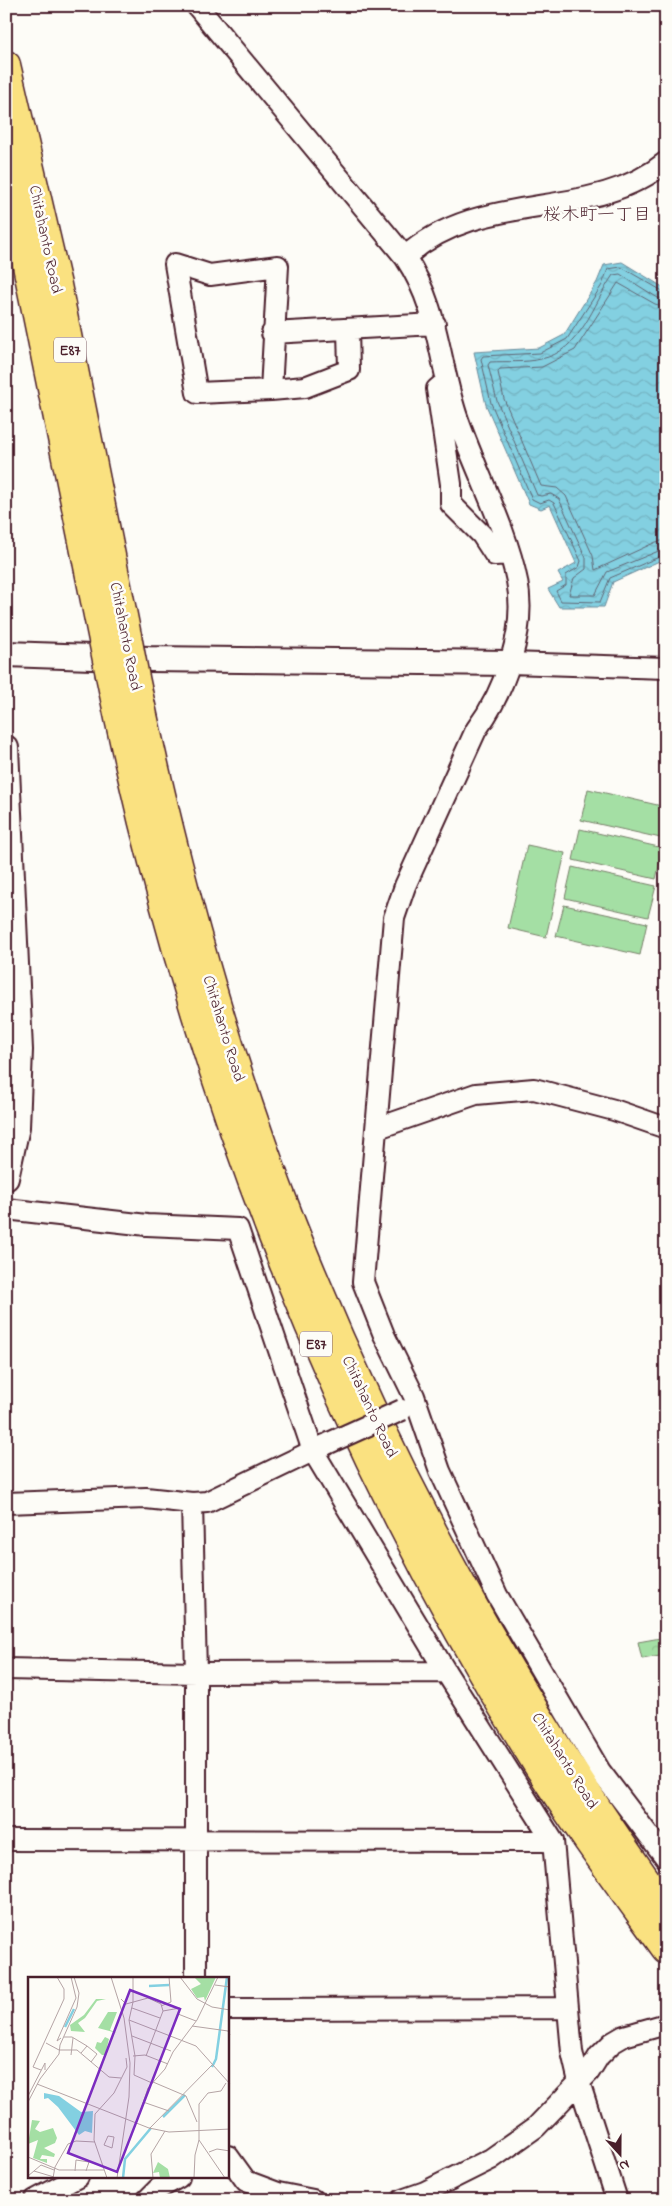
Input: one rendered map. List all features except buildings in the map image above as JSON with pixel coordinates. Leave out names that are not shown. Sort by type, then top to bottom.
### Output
[{"type":"highway","name":"Chitahanto Road","points":[[6,65],[57,284],[115,638]]},
{"type":"highway","name":"Chitahanto Road","points":[[6,162],[115,638],[123,677],[136,794],[173,938],[211,1067],[269,1230],[318,1348],[366,1454],[474,1659],[539,1766],[666,1949]]},
{"type":"highway","name":"Chitahanto Road","points":[[123,677],[160,791],[193,921],[237,1068],[291,1223],[340,1340],[387,1442],[495,1645],[559,1752],[622,1847],[666,1908]]},
{"type":"street","points":[[197,6],[405,257],[423,286],[436,324],[447,381],[457,416],[510,554],[520,597],[518,621],[510,663],[492,708],[476,730],[404,886],[394,918],[378,1128],[363,1282],[408,1403],[497,1595],[600,1771],[666,1858]]},
{"type":"street","points":[[405,257],[423,241],[450,226],[488,215],[608,193],[644,178],[666,162]]},
{"type":"street","points":[[271,390],[272,333],[278,266],[210,275],[175,264],[197,393],[271,390],[305,386],[349,370],[348,328]]},
{"type":"street","points":[[272,333],[436,324]]},
{"type":"street","points":[[447,381],[439,385],[437,390],[451,504],[482,535],[495,554],[510,554]]},
{"type":"street","points":[[6,654],[149,659],[510,663],[666,668]]},
{"type":"street","points":[[6,748],[11,945],[20,1050],[19,1101],[14,1145],[6,1178]]},
{"type":"street","points":[[378,1128],[476,1094],[534,1089],[614,1110],[666,1128]]},
{"type":"street","points":[[6,1209],[147,1225],[238,1229],[321,1447],[446,1672],[553,1842],[572,2052],[579,2082],[618,2200]]},
{"type":"street","points":[[6,1503],[146,1498],[192,1503],[207,1502],[408,1403]]},
{"type":"street","points":[[192,1503],[196,1673],[196,1977]]},
{"type":"street","points":[[6,1669],[196,1673],[446,1672]]},
{"type":"street","points":[[6,1840],[553,1842]]},
{"type":"street","points":[[229,2009],[567,2008]]},
{"type":"street","points":[[402,2200],[425,2192],[491,2159],[536,2127],[579,2082],[612,2043],[624,2036],[666,2024]]},
{"type":"street","points":[[229,2161],[246,2181],[278,2193],[313,2200]]},
{"type":"street","points":[[35,2200],[76,2178]]},
{"type":"street","points":[[147,2200],[158,2189],[178,2178]]},
{"type":"green space","points":[[588,789],[666,807],[665,839],[581,820]]},
{"type":"green space","points":[[580,829],[663,848],[656,879],[573,860]]},
{"type":"green space","points":[[527,845],[565,853],[546,937],[508,928]]},
{"type":"green space","points":[[572,867],[656,886],[648,917],[565,898]]},
{"type":"green space","points":[[564,905],[647,923],[640,955],[556,936]]},
{"type":"green space","points":[[666,1637],[666,1655],[642,1659],[638,1642]]},
{"type":"water","points":[[622,262],[666,289],[666,558],[613,582],[604,607],[559,607],[548,589],[563,582],[558,573],[576,563],[550,505],[541,509],[529,504],[486,405],[474,352],[539,348],[564,335],[597,282],[604,265]]},
{"type":"district","name":"桜木町一丁目","points":[[597,214]]}]
